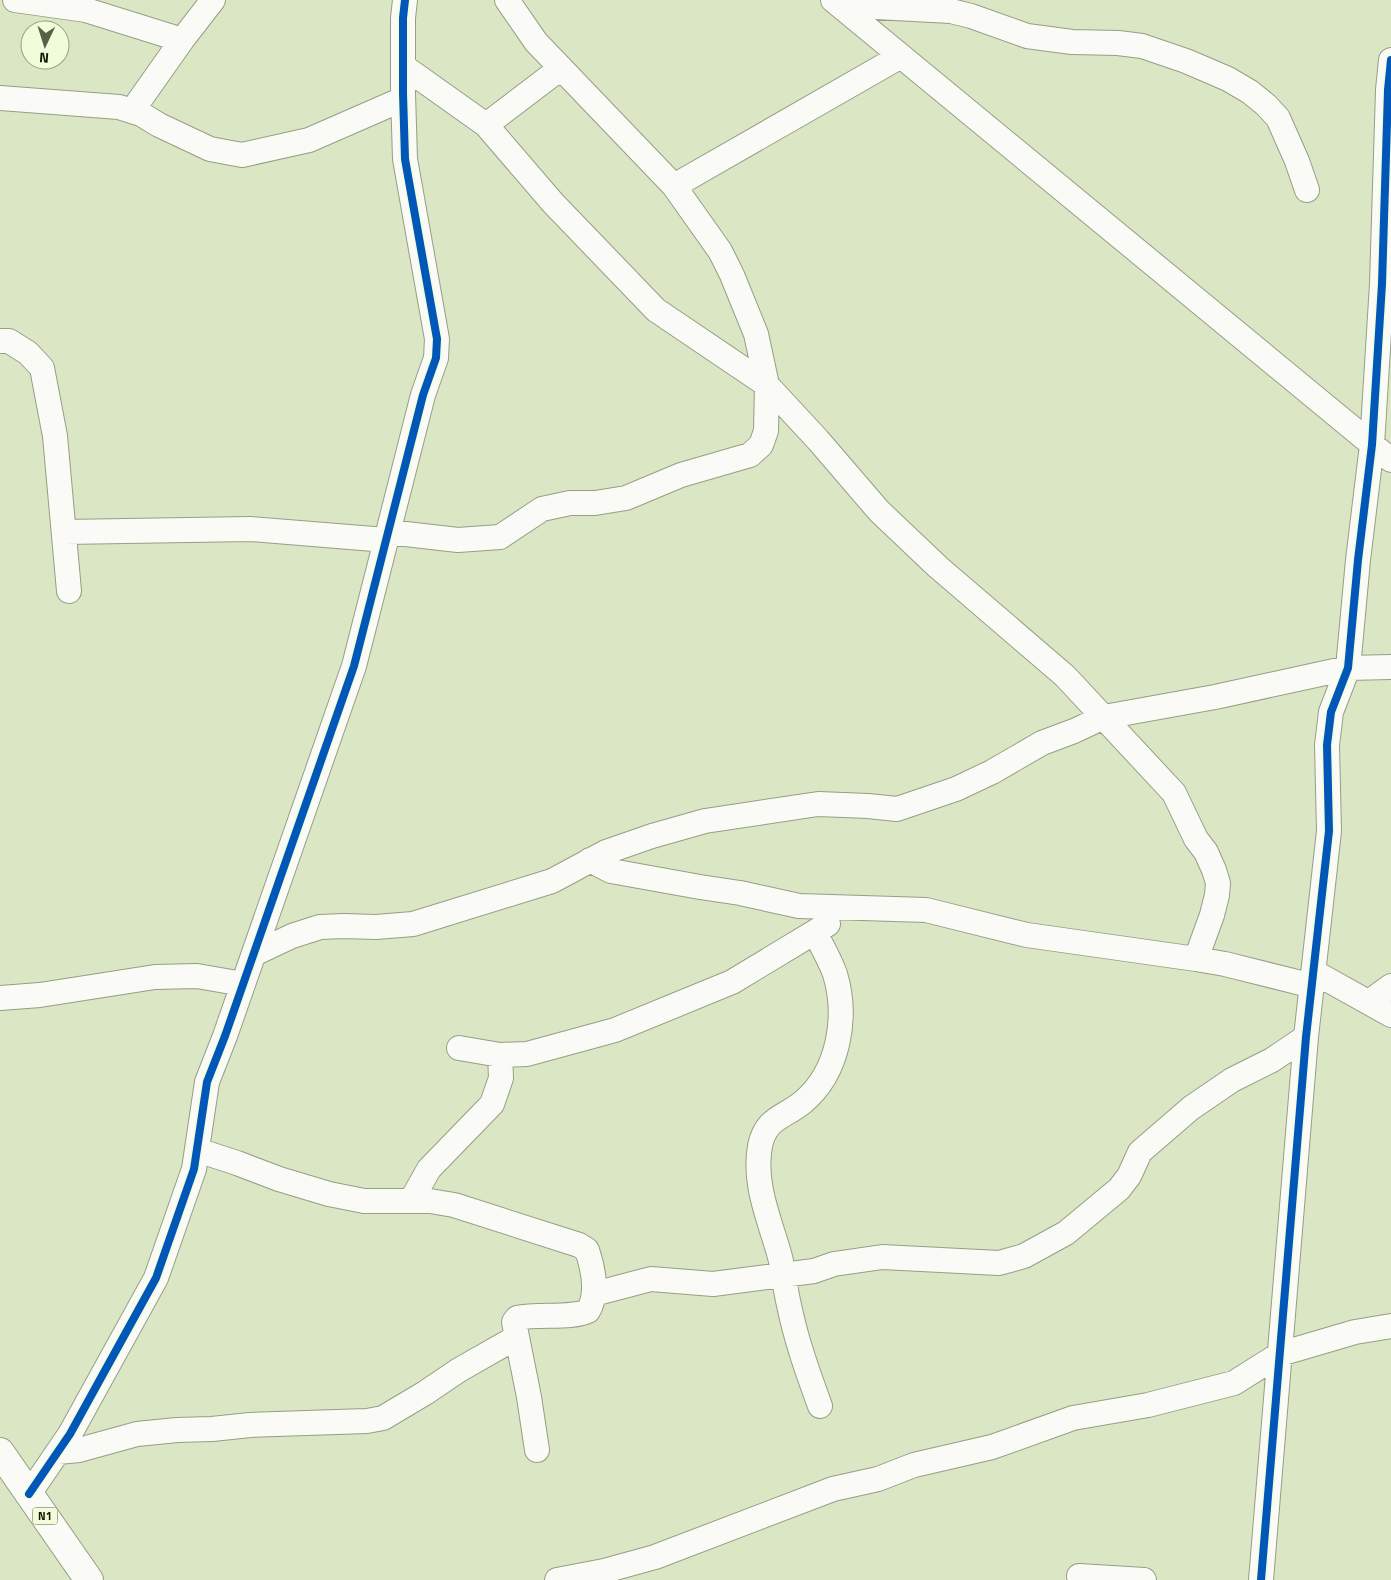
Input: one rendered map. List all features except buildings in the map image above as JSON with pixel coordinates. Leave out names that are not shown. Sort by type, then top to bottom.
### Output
[{"type":"highway","name":"N1","points":[[4,1464],[29,1494],[89,1580]]},
{"type":"street","points":[[16,0],[86,10],[182,40]]},
{"type":"street","points":[[132,111],[213,0]]},
{"type":"street","points":[[29,1494],[70,1434],[156,1278],[194,1169],[207,1082],[254,954],[354,666],[423,395],[436,358],[437,340],[405,158],[403,18],[405,0]]},
{"type":"street","points":[[64,532],[250,528],[458,540],[500,537],[542,509],[570,503],[595,503],[626,498],[682,475],[750,455],[760,445],[766,431],[767,386],[756,334],[720,251],[674,186],[536,42],[507,0]]},
{"type":"street","points":[[836,3],[1391,460]]},
{"type":"street","points":[[836,3],[951,11],[1027,36],[1072,42],[1118,43],[1142,46],[1186,61],[1228,79],[1250,92],[1266,105],[1278,118],[1297,161],[1307,190]]},
{"type":"street","points":[[674,186],[901,56]]},
{"type":"street","points":[[1261,1580],[1306,1036],[1314,979],[1329,831],[1327,744],[1332,712],[1348,668],[1358,560],[1384,362],[1382,284],[1388,90],[1391,60]]},
{"type":"street","points":[[403,66],[486,125],[553,203],[656,310],[767,386],[818,440],[879,511],[938,567],[1065,676],[1174,794],[1196,839],[1206,852],[1218,883],[1217,896],[1196,959]]},
{"type":"street","points":[[486,125],[561,68]]},
{"type":"street","points":[[0,98],[119,107],[141,114],[159,126],[210,149],[242,154],[309,140],[403,99]]},
{"type":"street","points":[[0,341],[9,341],[28,353],[42,368],[55,436],[69,590]]},
{"type":"street","points":[[254,954],[292,936],[320,927],[376,927],[413,924],[552,880],[606,852],[652,836],[714,819],[818,804],[897,809],[956,789],[992,772],[1042,742],[1074,731],[1104,717],[1215,697],[1348,668],[1391,668]]},
{"type":"street","points":[[590,860],[611,871],[700,888],[740,893],[799,906],[926,910],[1027,935],[1196,959],[1314,979],[1370,1002],[1391,1015]]},
{"type":"street","points":[[459,1048],[500,1054],[527,1054],[624,1026],[732,982],[852,908]]},
{"type":"street","points":[[815,932],[834,973],[840,997],[839,1032],[833,1061],[825,1076],[803,1102],[780,1116],[766,1129],[760,1146],[758,1168],[760,1188],[803,1360],[820,1406]]},
{"type":"street","points":[[0,998],[40,996],[155,977],[197,976],[243,984]]},
{"type":"street","points":[[1370,1002],[1391,986]]},
{"type":"street","points":[[594,1294],[651,1279],[713,1284],[814,1270],[834,1264],[882,1257],[999,1263],[1024,1256],[1066,1234],[1119,1189],[1129,1176],[1140,1152],[1191,1108],[1232,1080],[1272,1060],[1306,1036]]},
{"type":"street","points":[[410,1201],[429,1169],[492,1104],[501,1078],[500,1054]]},
{"type":"street","points":[[197,1150],[279,1179],[329,1194],[364,1201],[410,1201],[454,1205],[579,1244],[587,1250],[590,1258],[594,1294],[588,1311],[579,1315],[528,1316],[517,1318],[514,1322],[531,1406],[537,1450]]},
{"type":"street","points":[[557,1580],[604,1571],[655,1557],[833,1489],[878,1479],[914,1465],[992,1446],[1073,1418],[1148,1405],[1234,1383],[1280,1354],[1355,1332],[1391,1326]]},
{"type":"street","points":[[58,1452],[79,1450],[137,1434],[250,1425],[367,1421],[383,1418],[459,1370],[517,1337]]},
{"type":"street","points":[[636,1580],[655,1557]]},
{"type":"street","points":[[1079,1576],[1144,1580]]},
{"type":"cycle path","points":[[29,1494],[70,1434],[156,1278],[194,1169],[207,1082],[225,1036],[354,666],[423,395],[436,358],[437,339],[405,159],[403,93],[403,18],[405,0]]},
{"type":"cycle path","points":[[1261,1580],[1306,1037],[1329,831],[1327,745],[1331,712],[1348,668],[1358,560],[1372,445],[1382,284],[1388,90],[1391,60]]}]
